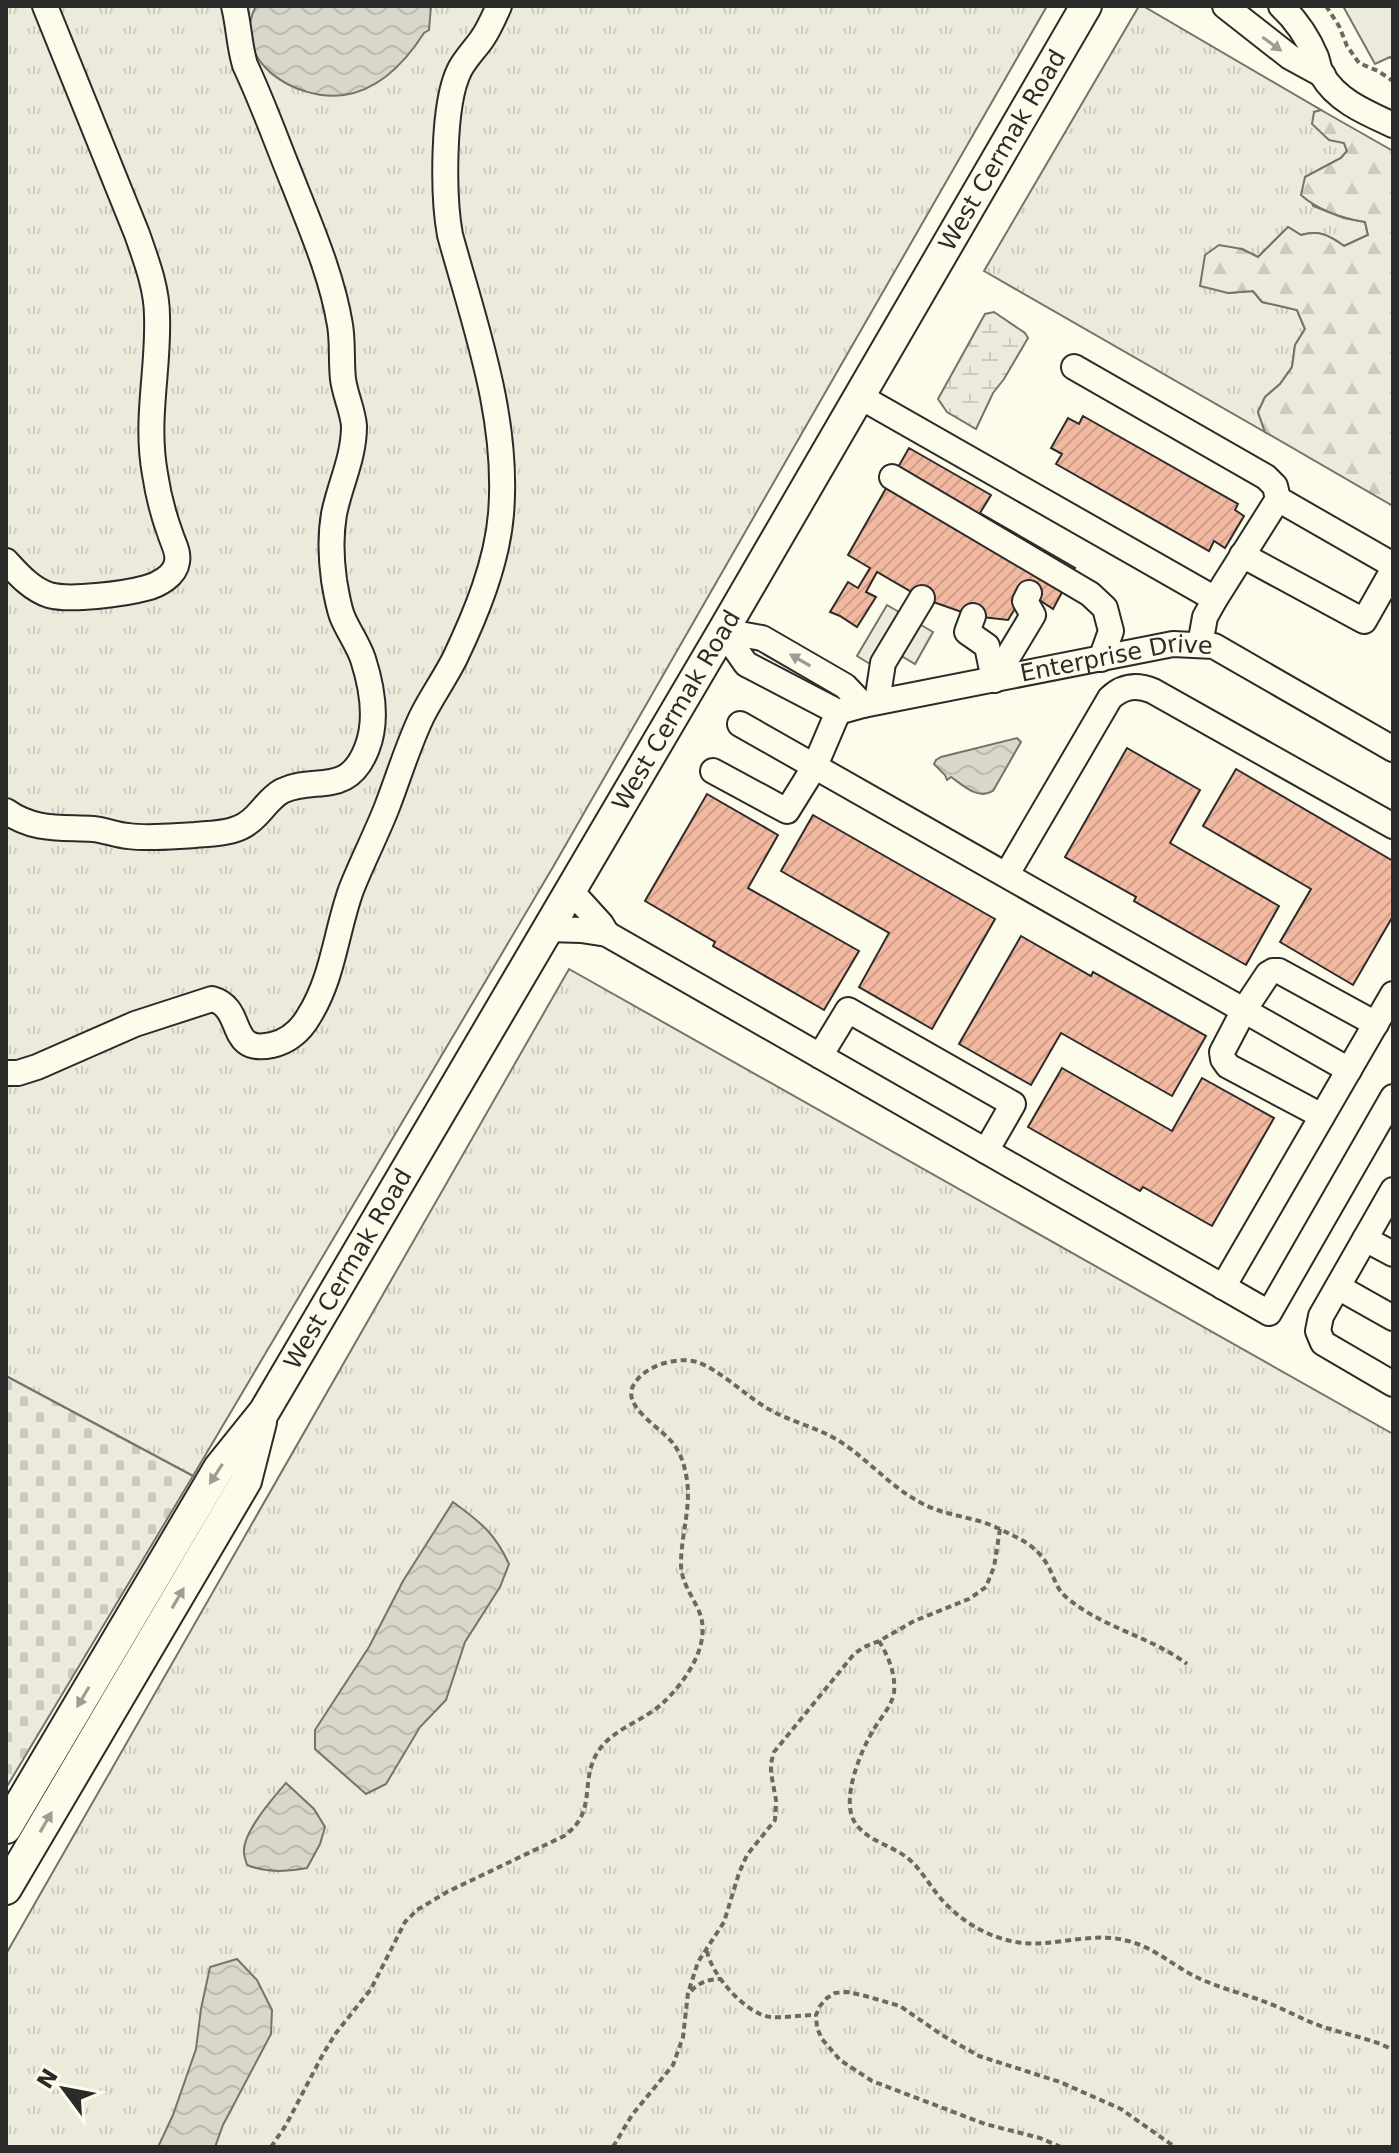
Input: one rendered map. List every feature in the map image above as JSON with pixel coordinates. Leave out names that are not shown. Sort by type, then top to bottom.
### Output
[{"type":"main road","name":"West Cermak Road","points":[[6,1828],[219,1468],[264,1412],[1086,6]]},
{"type":"main road","name":"West Cermak Road","points":[[6,1889],[246,1481],[264,1412]]},
{"type":"street","points":[[6,561],[33,587],[48,595],[66,597],[146,588],[161,582],[178,561],[155,475],[152,449],[150,418],[157,312],[151,281],[137,234],[45,6]]},
{"type":"street","points":[[6,811],[28,824],[98,830],[130,837],[224,833],[247,824],[273,796],[284,790],[335,783],[360,763],[367,749],[372,723],[372,696],[363,658],[341,615],[332,564],[334,514],[351,459],[354,421],[343,381],[340,326],[317,242],[245,65],[234,6]]},
{"type":"street","points":[[6,1073],[37,1067],[135,1024],[212,999],[228,1008],[241,1038],[253,1044],[269,1046],[298,1032],[322,993],[352,888],[423,713],[454,660],[483,590],[501,517],[503,483],[497,415],[450,235],[445,191],[454,82],[468,56],[483,38],[499,6]]},
{"type":"street","points":[[1225,6],[1290,57],[1323,75]]},
{"type":"street","points":[[1281,6],[1293,17],[1323,75],[1337,94],[1393,125]]},
{"type":"street","points":[[1074,367],[1266,477],[1275,486],[1278,499],[1205,617],[1200,645]]},
{"type":"street","points":[[859,396],[1215,599]]},
{"type":"street","points":[[892,477],[1090,594],[1105,608],[1111,631],[1101,659]]},
{"type":"street","points":[[1242,555],[1364,621],[1393,568],[1278,499]]},
{"type":"street","points":[[994,680],[1033,615],[1025,601],[1029,593]]},
{"type":"street","points":[[723,631],[762,638],[870,704],[883,663],[922,598]]},
{"type":"street","points":[[973,616],[967,632],[987,646],[994,680]]},
{"type":"street","points":[[713,771],[787,811],[815,766],[838,712],[746,664],[723,631]]},
{"type":"street","name":"Enterprise Drive","points":[[838,712],[1173,644],[1200,645],[1214,646],[1393,749]]},
{"type":"street","points":[[1007,874],[1110,698],[1119,690],[1133,686],[1153,691],[1393,826]]},
{"type":"street","points":[[740,724],[1349,1070]]},
{"type":"street","points":[[571,891],[607,934]]},
{"type":"street","points":[[548,929],[607,934],[1269,1313],[1393,1097]]},
{"type":"street","points":[[1322,1116],[1228,1066],[1222,1052],[1244,1010],[1268,974],[1279,971],[1376,1024]]},
{"type":"street","points":[[1223,1287],[1393,994]]},
{"type":"street","points":[[820,1056],[848,1010],[1013,1104],[986,1151]]},
{"type":"street","points":[[1393,1191],[1321,1316],[1318,1331],[1323,1343],[1393,1384]]},
{"type":"street","points":[[1365,1239],[1393,1254]]},
{"type":"street","points":[[1338,1287],[1393,1318]]},
{"type":"path","points":[[1326,6],[1359,63],[1393,81]]},
{"type":"path","points":[[271,2147],[336,2033],[371,1989],[405,1922],[417,1910],[447,1892],[574,1829],[583,1814],[590,1769],[601,1748],[608,1739],[667,1700],[700,1648],[704,1634],[703,1620],[686,1587],[681,1568],[688,1519],[683,1461],[668,1435],[642,1414],[630,1397],[635,1382],[658,1365],[683,1360],[706,1366],[768,1409],[835,1439],[917,1501],[956,1517],[1000,1529],[1029,1544],[1040,1554],[1062,1595],[1094,1617],[1173,1653],[1187,1664]]},
{"type":"path","points":[[613,2147],[632,2115],[673,2065],[683,2037],[692,1976],[724,1922],[747,1855],[775,1820],[776,1800],[771,1773],[774,1752],[854,1654],[914,1621],[969,1599],[986,1587],[994,1567],[1000,1529]]},
{"type":"path","points":[[879,1641],[892,1670],[894,1695],[872,1731],[857,1766],[851,1787],[851,1815],[865,1834],[914,1864],[943,1901],[966,1922],[993,1937],[1039,1944],[1122,1939],[1138,1944],[1203,1981],[1269,2003],[1328,2029],[1366,2038],[1393,2050]]},
{"type":"path","points":[[706,1948],[713,1969],[749,2009],[771,2017],[816,2015]]},
{"type":"path","points":[[688,1993],[703,1982],[721,1979]]},
{"type":"path","points":[[1061,2147],[1040,2138],[956,2115],[872,2081],[830,2050],[817,2028],[816,2015],[827,1998],[835,1993],[847,1992],[900,2006],[979,2056],[1060,2082],[1121,2109],[1175,2147]]},
{"type":"green space","points":[[6,6],[1047,6],[553,867],[193,1476],[6,1376]]},
{"type":"green space","points":[[1139,6],[1321,110],[1314,112],[1329,139],[1344,143],[1347,151],[1341,158],[1305,177],[1313,206],[1365,222],[1368,235],[1344,246],[1324,234],[1301,235],[1288,227],[1258,257],[1242,249],[1228,293],[1253,291],[1262,302],[1297,310],[1305,329],[1295,345],[1292,367],[1280,384],[1265,397],[1258,412],[1265,432],[984,271]]},
{"type":"green space","points":[[1321,110],[1393,151],[1393,506],[1265,432],[1258,412],[1265,397],[1280,384],[1292,367],[1295,345],[1305,329],[1297,310],[1262,302],[1253,291],[1228,293],[1200,286],[1205,255],[1219,245],[1242,249],[1258,257],[1288,227],[1301,235],[1324,234],[1344,246],[1368,235],[1365,222],[1331,213],[1301,195],[1305,177],[1341,158],[1347,151],[1344,143],[1329,140],[1312,124],[1314,112]]},
{"type":"green space","points":[[994,312],[1028,338],[993,393],[976,429],[947,412],[938,399],[985,314]]},
{"type":"green space","points":[[569,969],[1393,1434],[1393,2147],[6,2147],[6,1954]]},
{"type":"green space","points":[[6,1376],[193,1476],[6,1788]]},
{"type":"shaded area","points":[[1343,6],[1393,6],[1393,60],[1390,57],[1375,64]]},
{"type":"shaded area","points":[[887,605],[933,632],[915,664],[903,657],[898,658],[892,672],[870,669],[870,664],[857,656]]},
{"type":"water","points":[[256,6],[431,6],[429,30],[390,73],[357,92],[325,95],[306,92],[288,84],[259,60],[251,44],[250,26]]},
{"type":"water","points":[[1017,738],[1021,742],[993,791],[987,793],[971,791],[951,777],[947,780],[934,764],[941,757]]},
{"type":"water","points":[[453,1502],[486,1529],[509,1564],[500,1587],[465,1642],[446,1700],[420,1727],[386,1784],[366,1794],[315,1749],[315,1730],[369,1647],[403,1581]]},
{"type":"water","points":[[286,1783],[314,1809],[325,1827],[320,1844],[307,1868],[277,1871],[247,1865],[244,1853],[248,1836],[259,1816]]},
{"type":"water","points":[[237,1959],[257,1980],[272,2010],[271,2034],[223,2125],[215,2147],[158,2147],[173,2115],[196,2049],[210,1967]]},
{"type":"building","points":[[1083,416],[1238,504],[1235,510],[1244,516],[1225,548],[1214,541],[1209,551],[1056,464],[1062,454],[1051,448],[1068,418],[1079,424]]},
{"type":"building","points":[[909,448],[991,495],[980,513],[1075,568],[1053,609],[1026,591],[1008,620],[973,616],[922,598],[877,572],[866,592],[876,597],[857,627],[830,612],[848,582],[858,588],[870,568],[848,555]]},
{"type":"building","points":[[1127,748],[1200,790],[1170,843],[1279,906],[1246,965],[1134,901],[1136,897],[1065,857]]},
{"type":"building","points":[[1236,769],[1393,861],[1393,916],[1353,985],[1280,942],[1311,889],[1203,826]]},
{"type":"building","points":[[707,794],[778,835],[748,888],[859,951],[824,1010],[713,946],[715,942],[645,901]]},
{"type":"building","points":[[813,815],[995,919],[932,1029],[859,987],[889,933],[781,871]]},
{"type":"building","points":[[1021,936],[1091,976],[1093,972],[1206,1036],[1172,1096],[1061,1033],[1031,1085],[959,1044]]},
{"type":"building","points":[[1062,1068],[1172,1131],[1202,1078],[1274,1118],[1212,1226],[1143,1187],[1140,1191],[1028,1127]]}]
